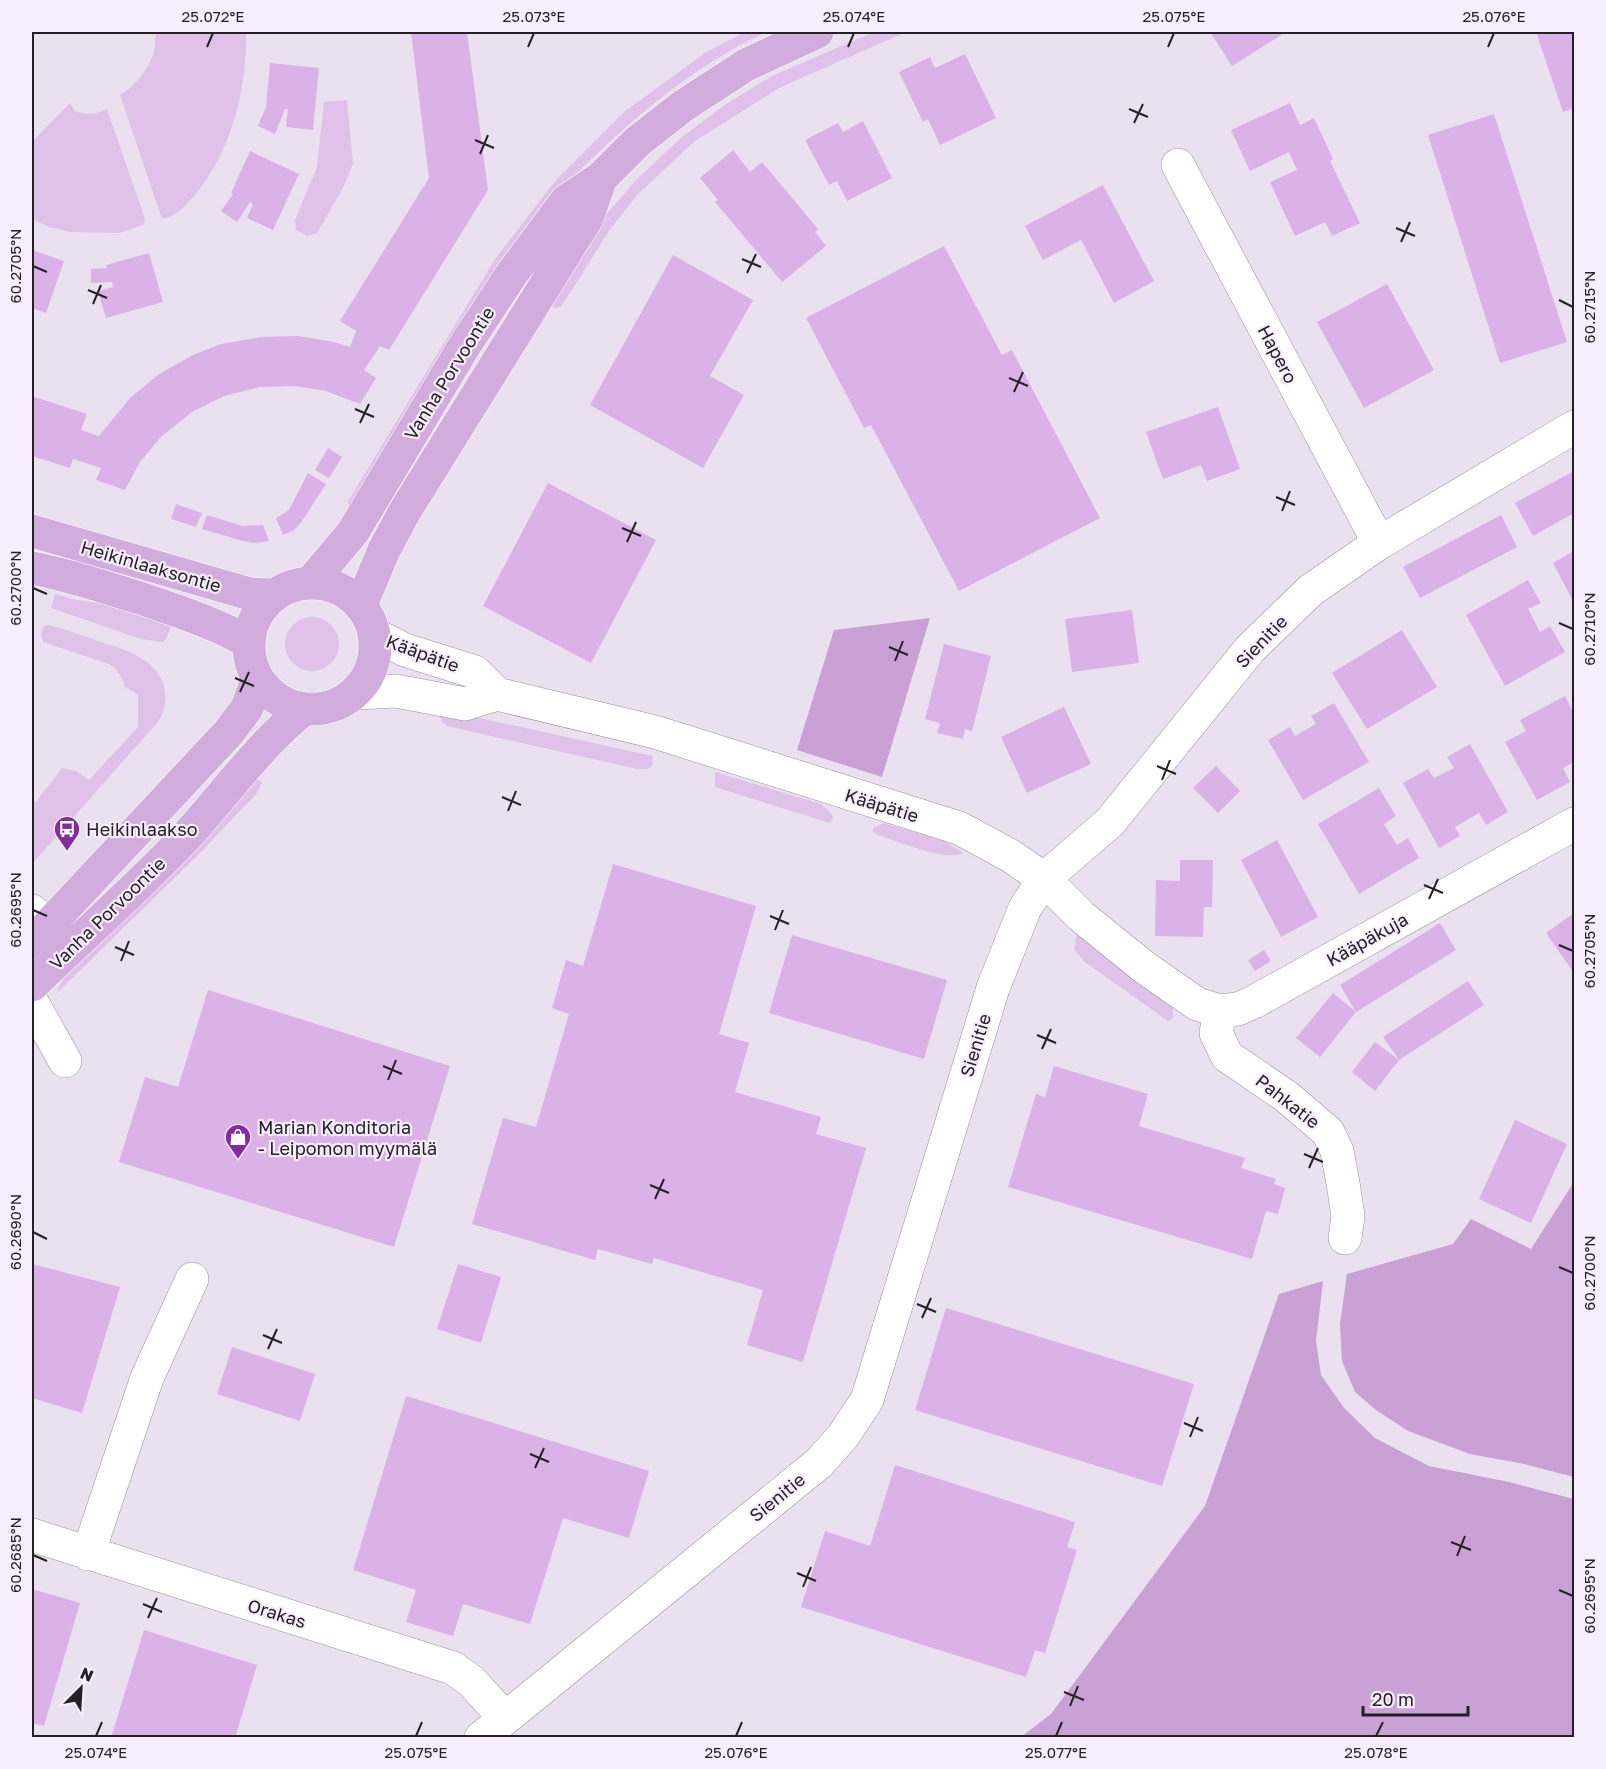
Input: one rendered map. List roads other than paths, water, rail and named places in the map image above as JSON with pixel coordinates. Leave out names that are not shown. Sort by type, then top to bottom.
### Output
[{"type":"main road","name":"Vanha Porvoontie","points":[[312,582],[353,532],[463,348],[511,275],[566,201],[602,178],[637,142],[683,106],[746,65],[817,32]]},
{"type":"main road","name":"Vanha Porvoontie","points":[[361,605],[384,550],[405,511],[587,218],[602,178]]},
{"type":"main road","name":"Heikinlaaksontie","points":[[32,531],[250,594],[272,596]]},
{"type":"main road","name":"Heikinlaaksontie","points":[[32,568],[89,582],[195,616],[224,628],[248,642]]},
{"type":"main road","points":[[312,582],[341,589],[361,605],[371,621],[375,635],[375,654],[370,673],[355,693],[332,707],[304,709],[272,696],[257,680],[250,663],[248,642],[255,616],[272,596],[291,585],[312,582]]},
{"type":"main road","name":"Vanha Porvoontie","points":[[37,926],[229,732],[247,708],[257,680]]},
{"type":"main road","name":"Vanha Porvoontie","points":[[32,985],[184,839],[256,754],[285,724],[304,709]]},
{"type":"street","name":"Hapero","points":[[1178,165],[1379,543]]},
{"type":"street","name":"Sienitie","points":[[493,1728],[819,1463],[843,1436],[867,1400],[993,988],[1025,909],[1044,879],[1110,822],[1250,649],[1311,590],[1379,543],[1575,427]]},
{"type":"street","name":"Kääpätie","points":[[375,635],[405,650],[475,672],[497,694]]},
{"type":"street","name":"Kääpätie","points":[[355,693],[396,691],[465,704],[497,694],[655,732],[958,828],[1011,856],[1044,879],[1081,916],[1144,967],[1197,1004],[1220,1011]]},
{"type":"street","name":"Kääpäkuja","points":[[1220,1011],[1238,1009],[1254,1002],[1575,824]]},
{"type":"street","points":[[32,1002],[65,1060]]},
{"type":"street","name":"Pahkatie","points":[[1220,1011],[1216,1033],[1227,1056],[1287,1097],[1328,1132],[1337,1151],[1345,1194],[1348,1216],[1345,1238]]},
{"type":"street","points":[[88,1554],[147,1378],[192,1280]]},
{"type":"street","name":"Orakas","points":[[32,1535],[453,1668],[471,1681],[493,1728]]},
{"type":"place","name":"Heikinlaakso","points":[[67,852]]},
{"type":"place","name":"Marian Konditoria - Leipomon myymälä","points":[[238,1160]]}]
